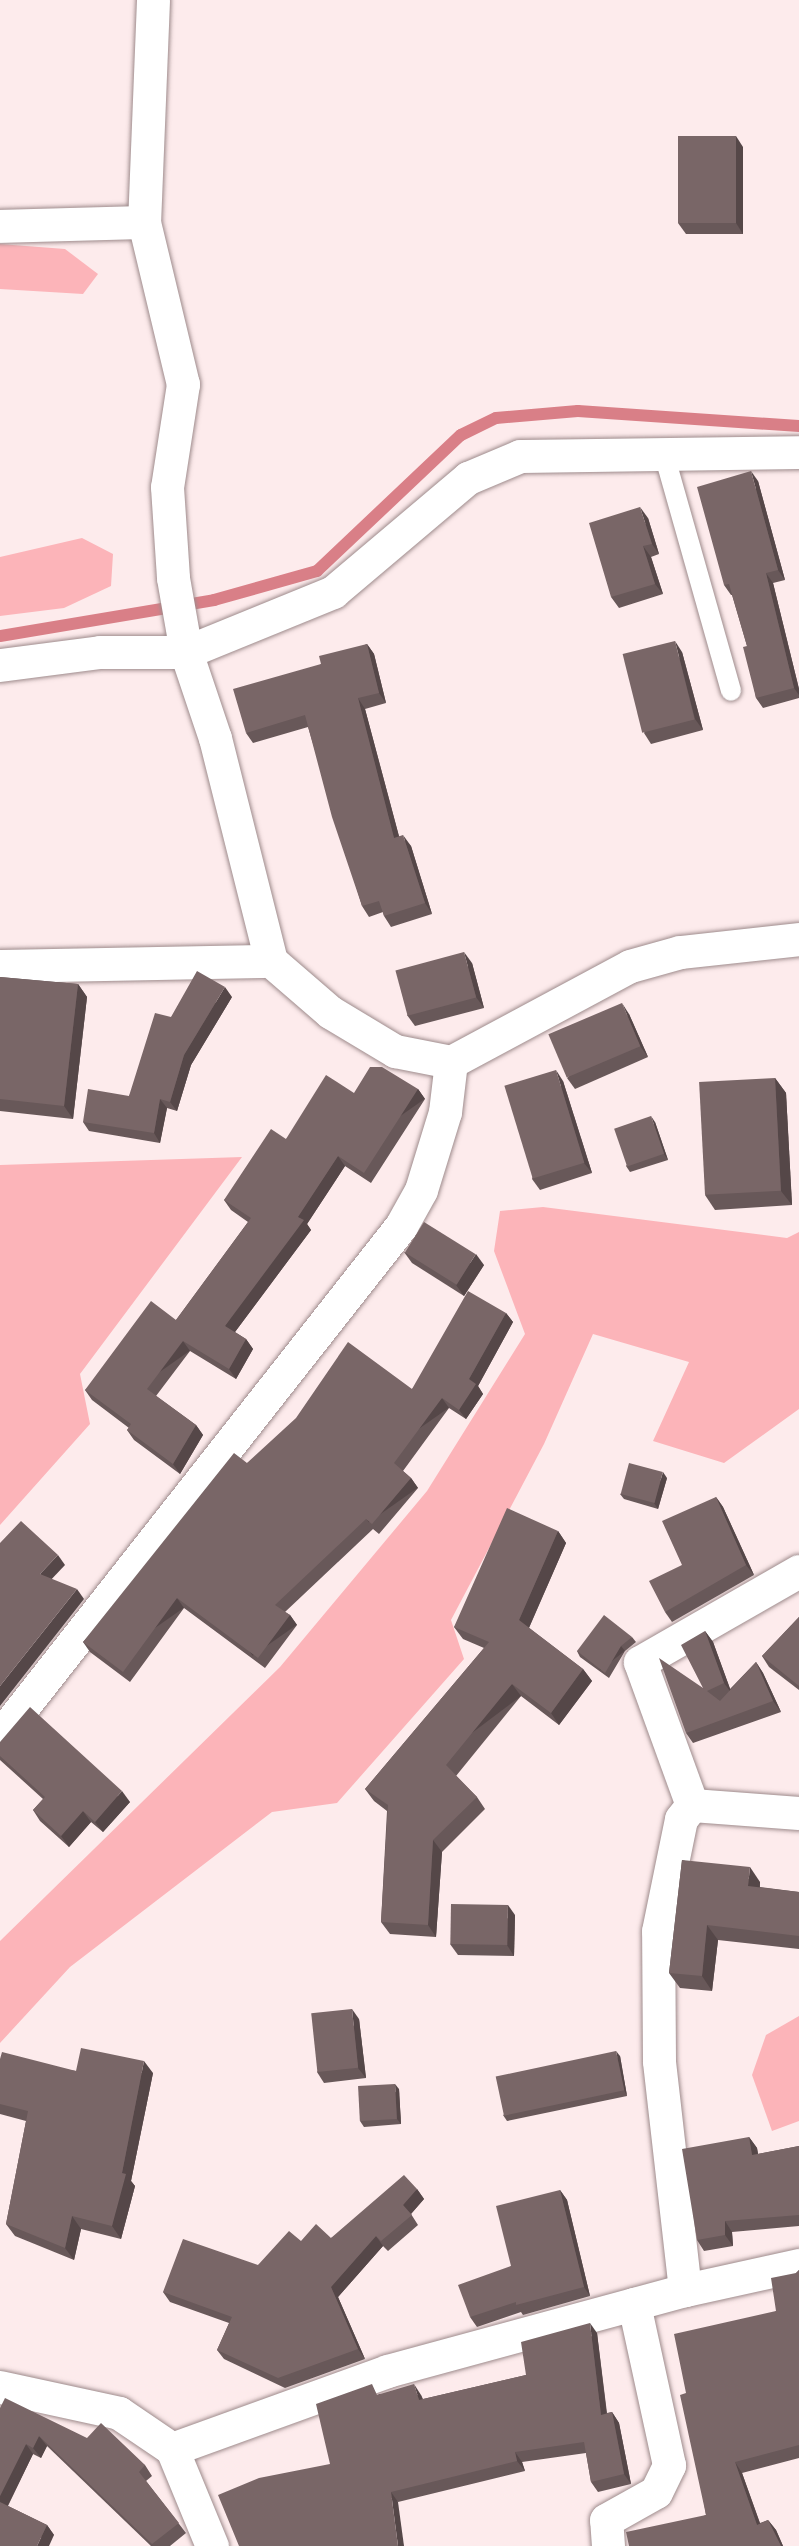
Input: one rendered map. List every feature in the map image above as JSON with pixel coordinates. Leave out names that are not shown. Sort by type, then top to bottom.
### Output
[{"type":"street","points":[[153,0],[144,222],[183,384],[167,487],[173,578],[184,636],[215,738],[272,961],[330,1012],[394,1051],[451,1062],[630,966],[680,952],[799,939]]},
{"type":"street","points":[[0,226],[144,222]]},
{"type":"street","points":[[0,665],[100,652],[184,636],[333,592],[468,478],[520,456],[799,452]]},
{"type":"street","points":[[0,966],[272,961]]},
{"type":"street","points":[[0,1736],[401,1226],[420,1190],[441,1124],[451,1062]]},
{"type":"street","points":[[692,1805],[640,1662],[799,1571]]},
{"type":"street","points":[[692,1805],[799,1813]]},
{"type":"street","points":[[685,2290],[660,2061],[657,1931],[681,1819],[692,1805]]},
{"type":"street","points":[[172,2449],[387,2371],[685,2290],[799,2265]]},
{"type":"street","points":[[608,2546],[606,2520],[656,2492],[669,2465],[634,2304]]},
{"type":"street","points":[[0,2387],[119,2413],[172,2449],[212,2546]]},
{"type":"lane","points":[[664,454],[731,692]]},
{"type":"shaded area","points":[[0,244],[65,249],[98,274],[83,294],[0,289]]},
{"type":"shaded area","points":[[82,538],[113,554],[111,586],[64,608],[0,616],[0,557]]},
{"type":"shaded area","points":[[242,1157],[80,1374],[90,1424],[0,1525],[0,1165]]},
{"type":"shaded area","points":[[543,1207],[787,1238],[799,1232],[799,1409],[724,1463],[653,1441],[689,1362],[593,1334],[544,1444],[451,1620],[464,1659],[337,1803],[272,1812],[70,1967],[0,2043],[0,1941],[280,1667],[427,1491],[525,1334],[494,1251],[500,1211]]},
{"type":"shaded area","points":[[799,2016],[799,2121],[772,2131],[752,2075],[766,2035]]},
{"type":"building","points":[[678,136],[736,136],[736,223],[678,223]]},
{"type":"building","points":[[751,471],[778,570],[766,573],[794,688],[756,698],[743,647],[747,646],[729,584],[724,585],[697,487]]},
{"type":"building","points":[[640,507],[652,544],[643,546],[655,584],[611,597],[589,523]]},
{"type":"building","points":[[675,641],[695,720],[642,733],[623,654]]},
{"type":"building","points":[[367,644],[379,693],[358,698],[394,838],[403,835],[425,903],[384,916],[379,901],[362,906],[332,817],[305,715],[246,733],[233,689],[321,664],[319,656]]},
{"type":"building","points":[[464,952],[476,997],[408,1016],[395,970]]},
{"type":"building","points":[[197,971],[225,987],[184,1055],[170,1102],[160,1099],[154,1133],[83,1122],[88,1089],[129,1096],[155,1013],[171,1017]]},
{"type":"building","points":[[0,977],[78,984],[64,1106],[0,1099]]},
{"type":"building","points":[[622,1003],[640,1046],[567,1078],[548,1034]]},
{"type":"building","points":[[370,1067],[382,1067],[418,1089],[364,1173],[338,1156],[298,1217],[304,1220],[225,1326],[246,1339],[229,1369],[183,1341],[147,1389],[196,1425],[173,1464],[127,1430],[131,1424],[85,1390],[151,1301],[176,1320],[251,1218],[224,1200],[271,1129],[286,1139],[326,1075],[354,1093]]},
{"type":"building","points":[[556,1070],[584,1163],[533,1179],[504,1086]]},
{"type":"building","points":[[775,1078],[781,1191],[705,1195],[699,1082]]},
{"type":"building","points":[[651,1116],[664,1154],[627,1167],[614,1129]]},
{"type":"building","points":[[424,1222],[476,1254],[457,1285],[405,1253]]},
{"type":"building","points":[[468,1291],[506,1313],[469,1379],[476,1384],[459,1410],[442,1398],[394,1463],[411,1478],[372,1524],[366,1519],[275,1605],[290,1615],[258,1658],[177,1598],[123,1672],[83,1642],[234,1453],[247,1463],[296,1418],[348,1342],[412,1389]]},
{"type":"building","points":[[629,1463],[663,1472],[655,1503],[621,1494]]},
{"type":"building","points":[[716,1497],[746,1565],[665,1612],[649,1581],[682,1565],[662,1521]]},
{"type":"building","points":[[507,1508],[558,1531],[519,1620],[583,1669],[551,1713],[512,1684],[446,1765],[477,1797],[433,1840],[428,1925],[381,1922],[388,1805],[365,1789],[489,1642],[454,1627]]},
{"type":"building","points":[[21,1521],[58,1555],[40,1574],[77,1589],[0,1686],[0,1543]]},
{"type":"building","points":[[604,1615],[632,1637],[621,1646],[605,1673],[577,1651]]},
{"type":"building","points":[[799,1617],[799,1686],[762,1656]]},
{"type":"building","points":[[705,1631],[724,1683],[707,1691],[720,1701],[756,1662],[773,1701],[686,1733],[659,1658],[703,1688],[681,1645]]},
{"type":"building","points":[[30,1707],[122,1791],[95,1822],[83,1811],[61,1836],[33,1810],[45,1797],[0,1756],[0,1742]]},
{"type":"building","points":[[682,1860],[750,1867],[748,1886],[799,1892],[799,1936],[707,1925],[702,1976],[669,1973]]},
{"type":"building","points":[[451,1904],[508,1905],[507,1945],[450,1944]]},
{"type":"building","points":[[352,2009],[358,2068],[317,2072],[311,2013]]},
{"type":"building","points":[[81,2048],[144,2061],[122,2173],[126,2174],[112,2226],[72,2216],[65,2248],[6,2224],[28,2111],[0,2104],[0,2059],[2,2052],[76,2071]]},
{"type":"building","points":[[616,2051],[624,2090],[504,2116],[496,2077]]},
{"type":"building","points":[[395,2084],[397,2119],[360,2121],[358,2086]]},
{"type":"building","points":[[749,2137],[752,2155],[799,2146],[799,2215],[725,2221],[725,2235],[697,2240],[682,2149]]},
{"type":"building","points":[[404,2175],[417,2189],[403,2205],[412,2215],[381,2241],[376,2236],[331,2287],[358,2349],[278,2378],[217,2350],[232,2317],[163,2292],[183,2239],[258,2265],[289,2231],[301,2241],[316,2224],[331,2238]]},
{"type":"building","points":[[560,2190],[584,2287],[516,2305],[516,2302],[470,2317],[458,2285],[511,2266],[496,2206]]},
{"type":"building","points":[[799,2270],[799,2445],[735,2462],[757,2525],[768,2520],[781,2546],[629,2546],[626,2532],[706,2515],[680,2395],[686,2393],[674,2334],[776,2311],[771,2278],[796,2273]]},
{"type":"building","points":[[590,2323],[601,2415],[612,2412],[624,2474],[591,2482],[584,2442],[515,2452],[517,2461],[391,2492],[398,2546],[239,2546],[218,2495],[259,2478],[330,2464],[316,2404],[372,2384],[377,2395],[414,2384],[419,2400],[526,2375],[521,2342]]},
{"type":"building","points":[[5,2398],[87,2438],[101,2423],[145,2465],[139,2472],[179,2523],[152,2544],[39,2436],[33,2448],[26,2444],[0,2496],[0,2408]]},
{"type":"building","points":[[0,2502],[47,2525],[37,2546],[0,2546]]},
{"type":"waterway","points":[[0,636],[214,600],[317,571],[461,435],[496,418],[578,411],[799,426]]}]
